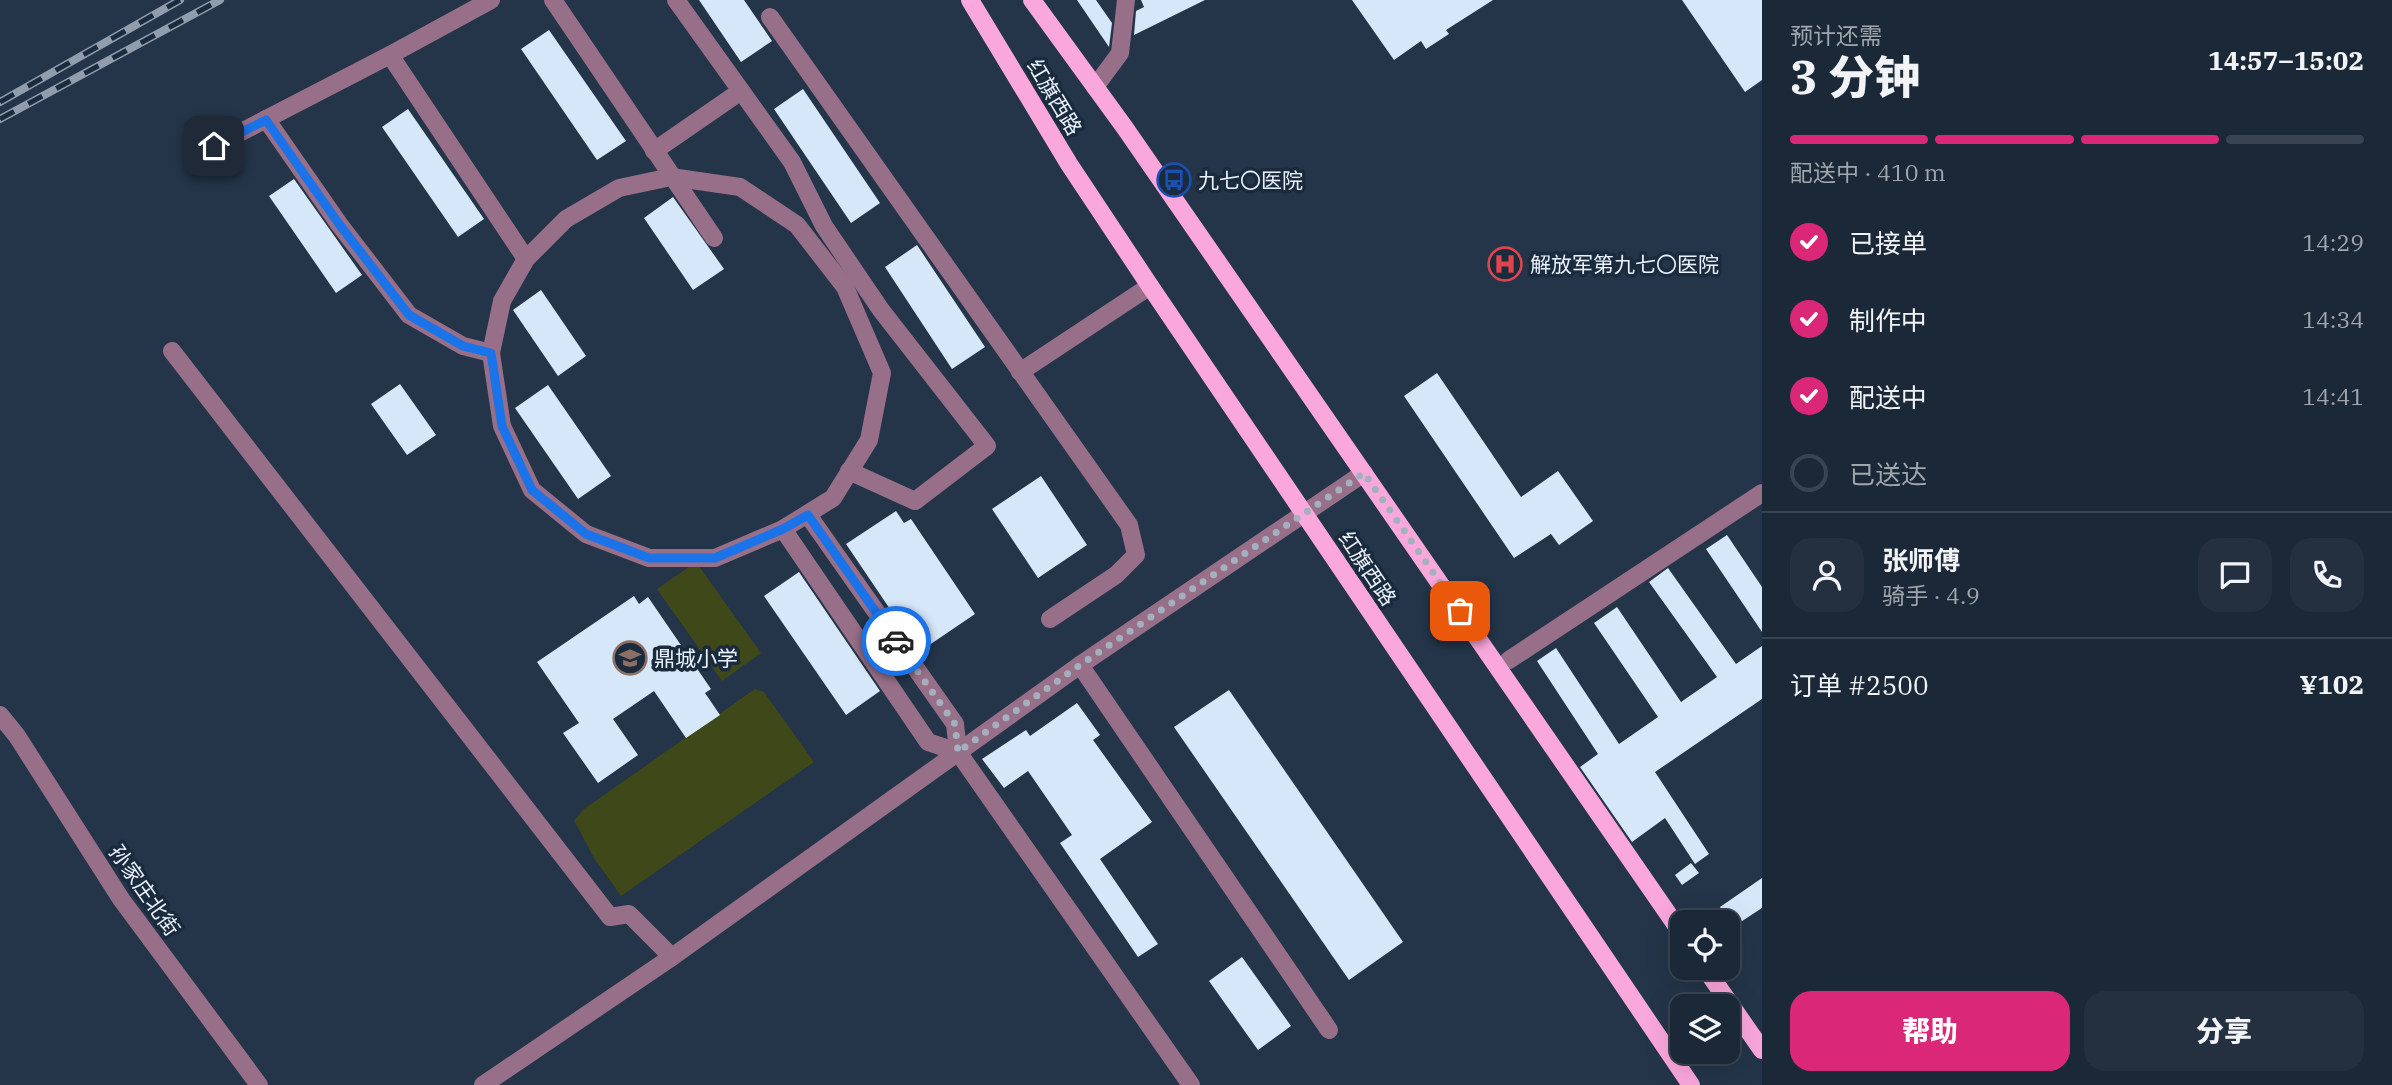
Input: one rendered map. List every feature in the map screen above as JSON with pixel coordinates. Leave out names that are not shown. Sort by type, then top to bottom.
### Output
[{"type":"main road","name":"红旗西路","points":[[970,0],[1069,164],[1150,286],[1692,1085]]},
{"type":"main road","name":"红旗西路","points":[[1032,0],[1364,473],[1670,917]]},
{"type":"main road","points":[[1713,980],[1762,1050]]},
{"type":"street","points":[[214,146],[491,0]]},
{"type":"street","points":[[553,0],[715,238]]},
{"type":"street","points":[[676,0],[792,162],[851,282],[882,373],[869,440],[849,471],[834,498],[783,529],[715,558],[649,558],[586,534],[532,490],[502,426],[491,353],[502,301],[526,259],[566,219],[619,188],[671,177],[740,187],[797,225],[851,282],[881,310],[987,446],[915,501],[849,471]]},
{"type":"street","points":[[1095,88],[1120,53],[1126,0]]},
{"type":"street","points":[[770,17],[1129,525],[1136,555],[1116,575],[1049,619]]},
{"type":"street","points":[[390,55],[526,259]]},
{"type":"street","points":[[654,151],[741,91]]},
{"type":"street","points":[[266,120],[339,224],[409,315],[463,346],[491,353]]},
{"type":"street","points":[[1020,372],[1150,286]]},
{"type":"street","points":[[172,351],[610,918],[629,914],[672,957]]},
{"type":"street","points":[[483,1085],[672,957],[1080,665],[1364,473]]},
{"type":"street","points":[[1509,660],[1762,493]]},
{"type":"street","points":[[808,515],[955,724],[958,752],[1191,1085]]},
{"type":"street","points":[[783,529],[928,742],[958,752]]},
{"type":"street","points":[[1080,665],[1329,1030]]},
{"type":"street","name":"孙家庄北街","points":[[0,715],[17,736],[121,899],[259,1085]]},
{"type":"green space","points":[[696,562],[761,653],[722,681],[657,589]]},
{"type":"green space","points":[[755,689],[764,692],[814,762],[621,896],[594,858],[574,820],[584,809]]},
{"type":"building","points":[[699,0],[744,0],[772,41],[741,62]]},
{"type":"building","points":[[1077,0],[1096,0],[1112,23],[1109,47]]},
{"type":"building","points":[[1141,0],[1205,0],[1134,35],[1136,11],[1144,7]]},
{"type":"building","points":[[1352,0],[1493,0],[1446,30],[1449,34],[1426,49],[1421,41],[1394,60]]},
{"type":"building","points":[[1682,0],[1762,0],[1762,80],[1745,92]]},
{"type":"building","points":[[549,30],[626,141],[597,160],[521,49]]},
{"type":"building","points":[[803,89],[880,203],[851,223],[774,109]]},
{"type":"building","points":[[408,109],[484,219],[458,237],[382,127]]},
{"type":"building","points":[[294,179],[362,275],[336,293],[269,196]]},
{"type":"building","points":[[673,197],[724,269],[693,290],[644,218]]},
{"type":"building","points":[[917,245],[985,347],[952,369],[885,267]]},
{"type":"building","points":[[541,290],[586,356],[558,376],[513,310]]},
{"type":"building","points":[[1437,373],[1521,497],[1558,471],[1593,521],[1559,545],[1551,534],[1514,558],[1404,396]]},
{"type":"building","points":[[400,384],[436,435],[407,455],[371,404]]},
{"type":"building","points":[[548,385],[611,476],[578,499],[515,408]]},
{"type":"building","points":[[1041,476],[1087,545],[1038,578],[992,509]]},
{"type":"building","points":[[896,511],[904,523],[911,519],[975,614],[919,652],[846,544]]},
{"type":"building","points":[[1727,535],[1762,587],[1762,632],[1706,549]]},
{"type":"building","points":[[1668,568],[1736,664],[1762,646],[1762,699],[1655,772],[1709,854],[1695,864],[1665,818],[1632,842],[1580,767],[1598,754],[1537,661],[1556,648],[1619,744],[1658,717],[1594,623],[1617,607],[1681,702],[1717,677],[1649,582]]},
{"type":"building","points":[[799,572],[880,691],[846,715],[764,596]]},
{"type":"building","points":[[634,596],[639,604],[648,597],[711,689],[705,693],[720,715],[686,738],[654,691],[613,719],[638,755],[598,783],[563,733],[579,723],[537,662]]},
{"type":"building","points":[[1229,690],[1403,942],[1349,980],[1174,727]]},
{"type":"building","points":[[1077,703],[1100,735],[1093,740],[1152,822],[1100,859],[1158,944],[1138,957],[1060,843],[1072,835],[1028,771],[1004,788],[982,759],[1026,730],[1030,736]]},
{"type":"building","points":[[1691,863],[1699,873],[1682,885],[1675,875]]},
{"type":"building","points":[[1762,878],[1762,908],[1740,922],[1740,910],[1722,910],[1720,907]]},
{"type":"building","points":[[1242,957],[1291,1026],[1258,1050],[1209,981]]},
{"type":"railway","points":[[0,102],[180,0]]},
{"type":"railway","points":[[0,119],[220,0]]},
{"type":"way so far","points":[[896,641],[955,724],[958,752],[1080,665],[1364,473],[1460,611]]},
{"type":"place","name":"九七〇医院","points":[[1174,180]]},
{"type":"place","name":"解放军第九七〇医院","points":[[1505,264]]},
{"type":"place","name":"鼎城小学","points":[[630,658]]},
{"type":"route","points":[[214,146],[266,120],[339,224],[409,315],[463,346],[491,353],[502,426],[532,490],[586,534],[649,558],[715,558],[783,529],[808,515],[896,641]]}]
